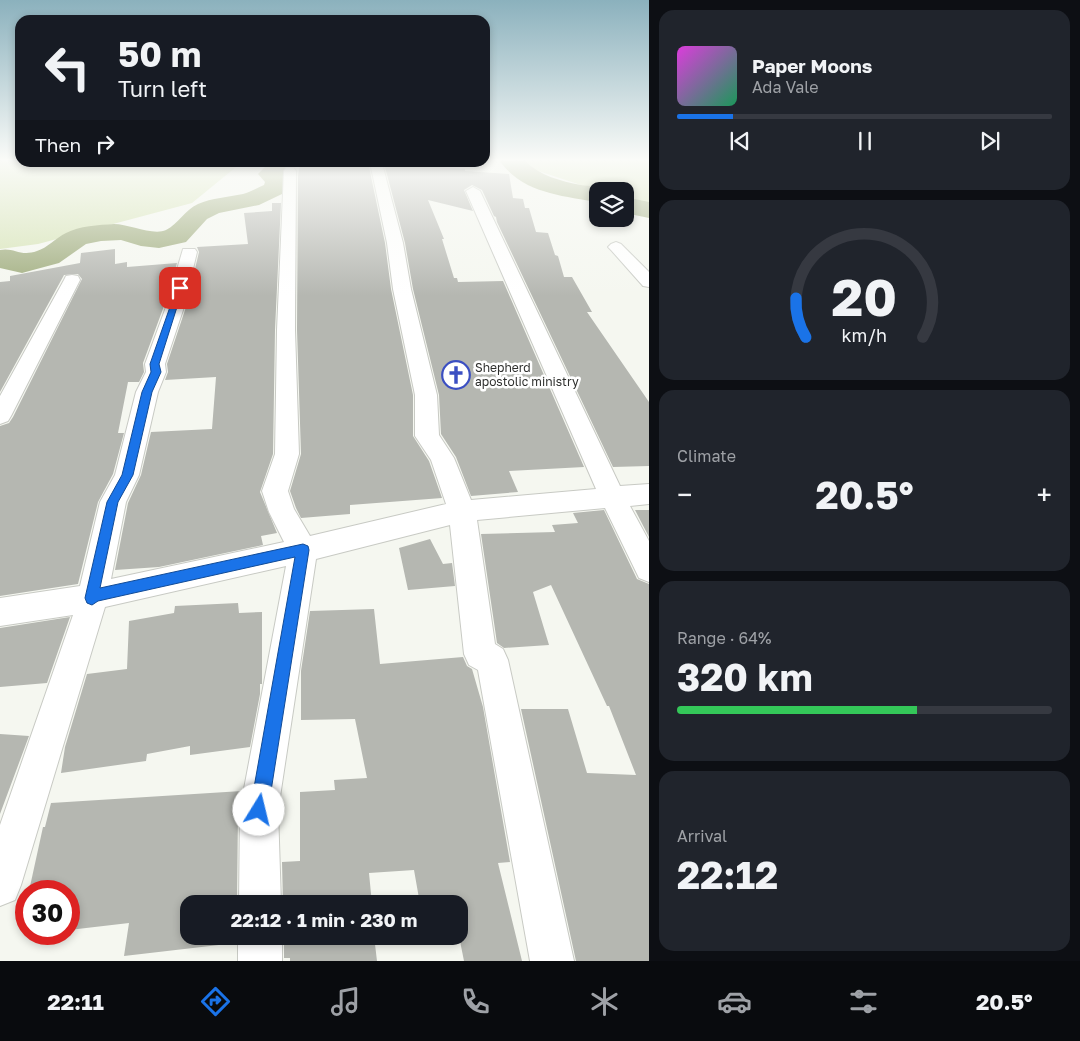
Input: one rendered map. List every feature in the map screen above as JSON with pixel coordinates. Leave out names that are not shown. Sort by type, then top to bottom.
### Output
[{"type":"street","points":[[260,895],[259,810],[303,550],[282,512],[275,491],[287,454],[286,330],[289,206]]},
{"type":"street","points":[[386,206],[426,395],[428,436],[442,458],[462,511],[480,654],[492,660],[552,961]]},
{"type":"street","points":[[480,206],[612,496],[649,569]]},
{"type":"street","points":[[616,247],[649,282]]},
{"type":"street","points":[[0,885],[93,597],[113,502],[127,475],[147,392],[156,372],[155,364],[174,307],[189,252]]},
{"type":"street","points":[[0,416],[72,280]]},
{"type":"street","points":[[0,612],[93,597],[303,550],[462,511],[649,494]]},
{"type":"street","points":[[260,945],[260,961]]},
{"type":"green space","points":[[0,206],[181,206],[38,244],[0,249]]},
{"type":"building","points":[[272,206],[281,206],[275,330],[273,454],[260,492],[277,533],[261,536],[263,545],[159,567],[115,570],[128,503],[141,475],[151,432],[212,429],[216,377],[165,380],[168,372],[167,364],[186,307],[199,252],[197,247],[248,244],[244,213],[272,211]]},
{"type":"building","points":[[298,206],[377,206],[385,243],[391,289],[413,395],[413,436],[429,461],[442,498],[350,505],[350,514],[301,518],[290,491],[301,454],[297,330]]},
{"type":"building","points":[[395,206],[430,206],[444,239],[442,239],[454,278],[457,278],[458,282],[503,281],[584,467],[509,471],[518,492],[471,496],[456,457],[441,434],[439,395],[413,289],[405,243]]},
{"type":"building","points":[[452,206],[471,206],[473,211]]},
{"type":"building","points":[[489,206],[525,206],[525,208],[529,208],[536,232],[548,233],[555,255],[558,256],[564,277],[572,277],[592,312],[587,312],[649,402],[649,466],[613,467]]},
{"type":"building","points":[[115,249],[115,264],[127,262],[127,267],[177,263],[164,306],[143,363],[144,372],[139,382],[128,382],[118,433],[124,433],[113,474],[98,502],[78,584],[0,596],[0,426],[9,423],[13,417],[82,279],[78,274],[64,275],[0,392],[0,282],[10,281],[10,276],[80,263],[81,253]]},
{"type":"building","points":[[604,510],[637,579],[649,584],[649,961],[576,961],[521,709],[568,709],[587,773],[636,775],[609,706],[607,706],[551,585],[533,592],[549,645],[504,648],[497,643],[481,534],[555,532],[552,525],[578,523],[573,513]]},
{"type":"building","points":[[635,510],[649,510],[649,537]]},
{"type":"building","points":[[430,539],[443,564],[452,563],[455,586],[408,590],[399,548]]},
{"type":"building","points":[[238,603],[239,613],[262,612],[262,684],[260,684],[260,694],[250,747],[190,755],[190,746],[147,754],[146,761],[61,773],[65,747],[87,674],[127,669],[129,621],[174,613],[175,606]]},
{"type":"building","points":[[374,609],[380,664],[463,657],[467,666],[472,669],[483,707],[510,862],[498,863],[522,961],[464,961],[461,945],[468,945],[468,895],[418,895],[414,870],[369,873],[371,895],[283,895],[282,862],[300,861],[300,792],[335,790],[334,780],[367,778],[355,719],[301,720],[301,671],[310,611]]},
{"type":"building","points":[[70,617],[47,683],[0,687],[0,628]]},
{"type":"building","points":[[0,734],[29,736],[0,814]]},
{"type":"building","points":[[242,791],[238,810],[237,895],[180,895],[180,945],[219,945],[124,956],[129,923],[80,929],[80,880],[31,880],[43,827],[45,827],[51,803]]},
{"type":"building","points":[[284,945],[375,945],[377,961],[290,961],[290,958],[284,958]]},
{"type":"waterway","points":[[0,259],[5,258],[22,264],[49,257],[77,238],[101,233],[124,232],[141,238],[159,240],[176,236],[198,214],[218,206]]},
{"type":"waterway","points":[[634,207],[649,210]]},
{"type":"place","name":"Shepherd apostolic ministry","points":[[456,375]]},
{"type":"route","points":[[180,288],[155,364],[156,372],[147,392],[127,475],[113,502],[92,598],[94,596],[303,550],[259,810]]}]
